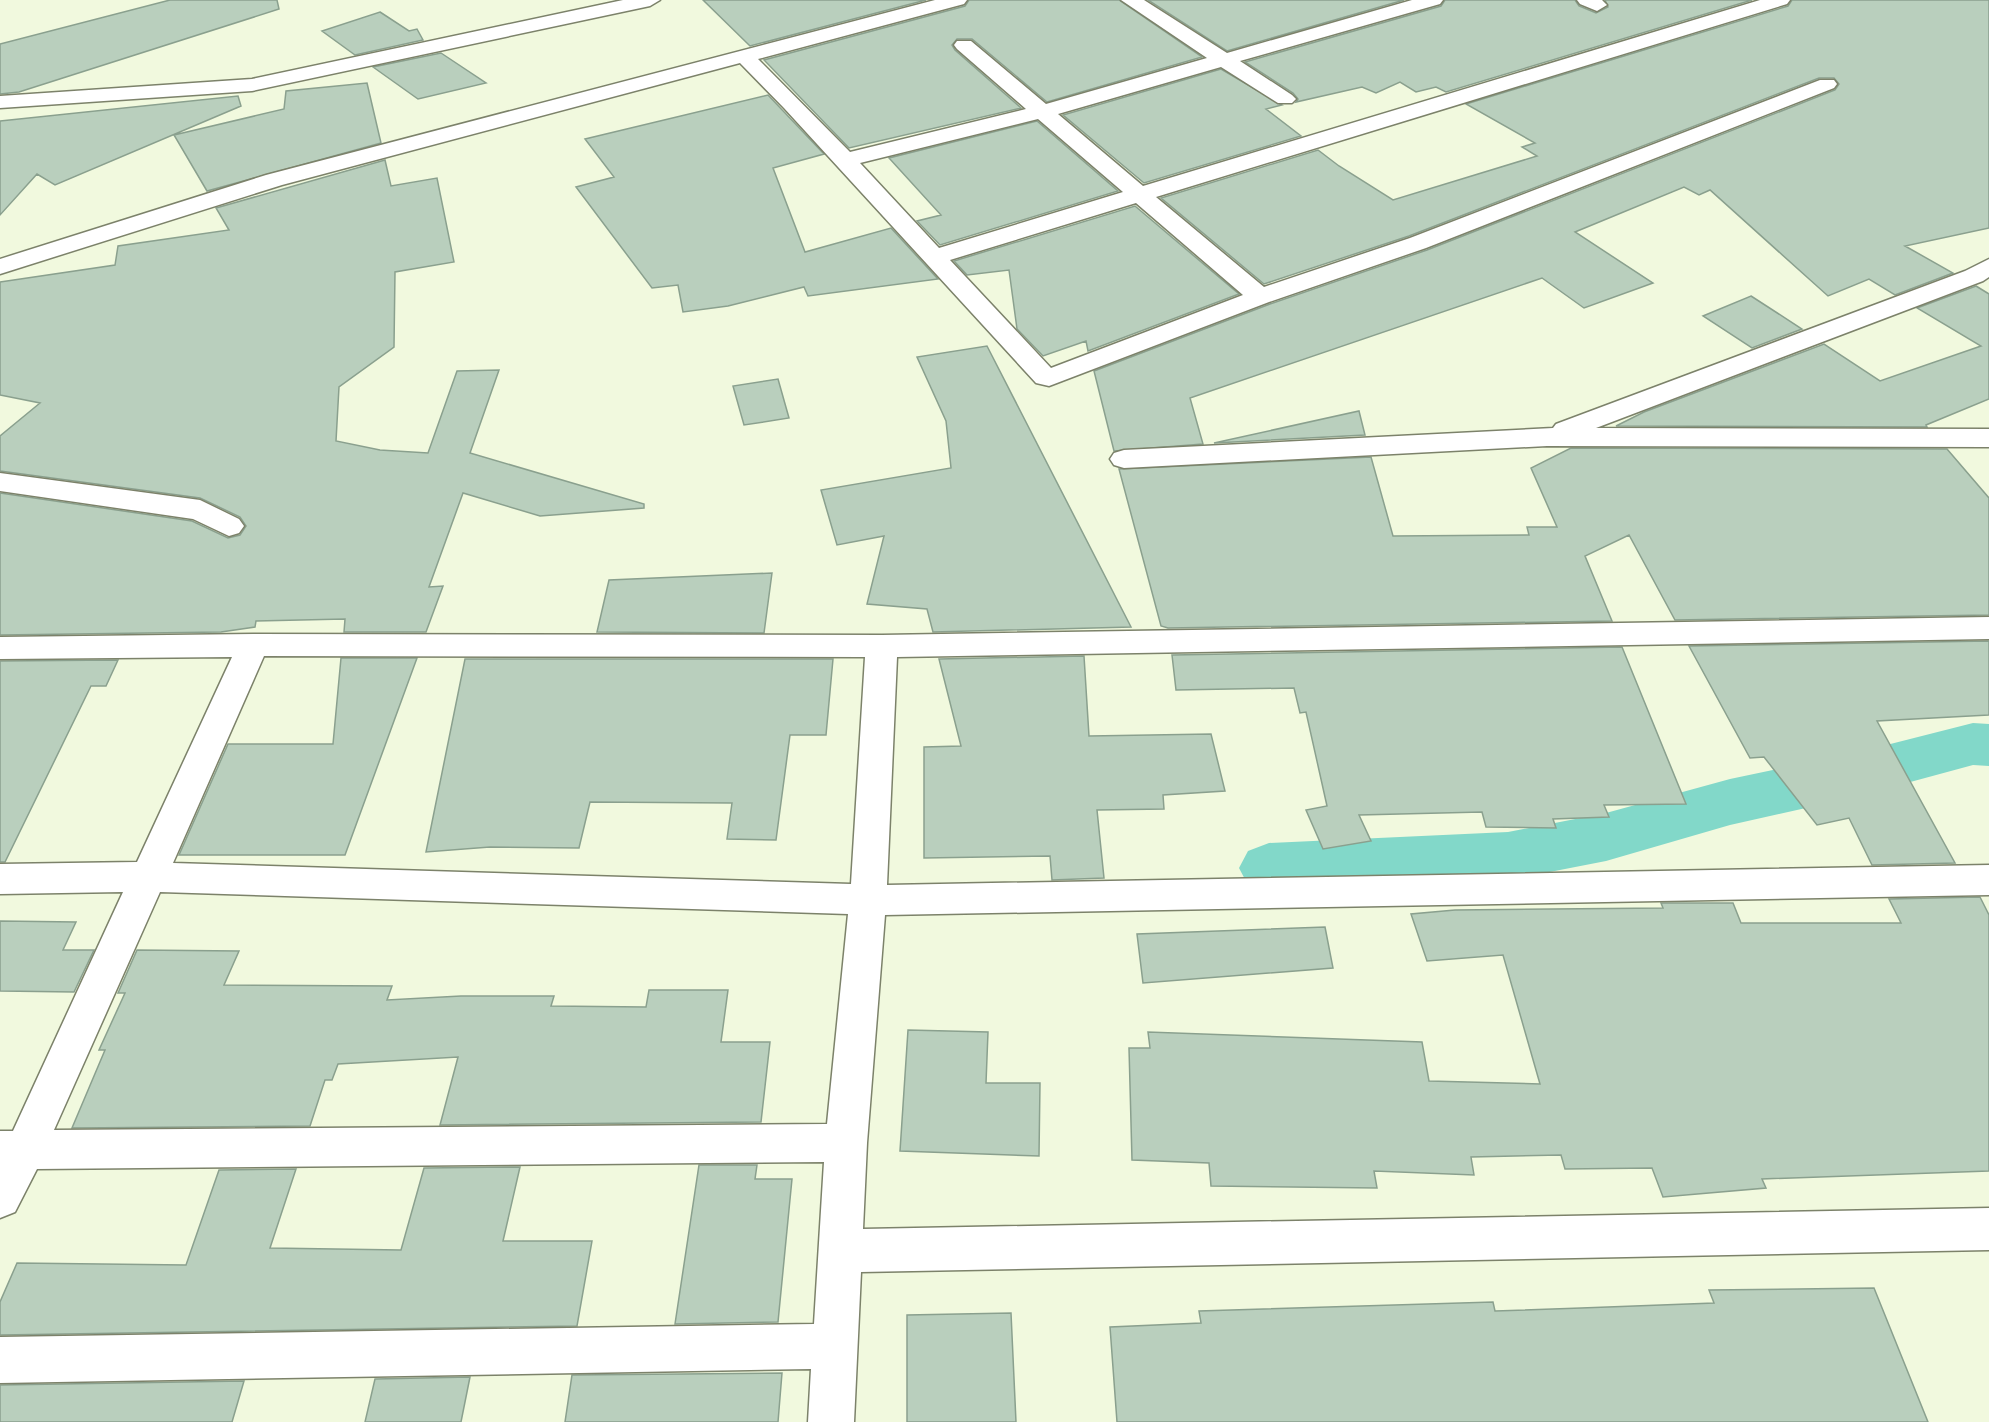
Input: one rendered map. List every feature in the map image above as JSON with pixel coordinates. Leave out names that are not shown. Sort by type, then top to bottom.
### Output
[{"type":"street","points":[[0,102],[252,85],[650,0]]},
{"type":"street","points":[[0,267],[274,180],[957,0]]},
{"type":"street","points":[[1131,0],[1285,99]]},
{"type":"street","points":[[845,160],[1044,111],[1225,62],[1433,0]]},
{"type":"street","points":[[934,257],[1780,0]]},
{"type":"street","points":[[964,45],[1260,297]]},
{"type":"street","points":[[745,57],[792,103],[1045,377],[1049,378],[1260,297],[1418,243],[1827,84]]},
{"type":"street","points":[[1547,438],[1974,276],[1989,266]]},
{"type":"street","points":[[1124,459],[1547,438],[1989,438]]},
{"type":"street","points":[[0,482],[200,510],[229,525]]},
{"type":"street","points":[[0,648],[253,645],[882,646],[1989,628]]},
{"type":"street","points":[[0,1198],[12,1150],[147,877],[253,645]]},
{"type":"street","points":[[831,1422],[846,1143],[868,900],[882,646]]},
{"type":"street","points":[[0,879],[147,877],[868,900],[1989,880]]},
{"type":"street","points":[[12,1150],[846,1143]]},
{"type":"street","points":[[840,1251],[1989,1229]]},
{"type":"street","points":[[0,1360],[836,1346]]},
{"type":"building","points":[[170,0],[277,0],[279,9],[19,92],[0,94],[0,44]]},
{"type":"building","points":[[703,0],[926,0],[750,46]]},
{"type":"building","points":[[969,0],[1119,0],[1202,57],[1047,102],[972,39],[957,39],[952,45],[955,50],[1021,108],[849,148],[764,60],[965,6]]},
{"type":"building","points":[[1148,0],[1404,0],[1227,51]]},
{"type":"building","points":[[1445,0],[1575,0],[1579,6],[1596,13],[1608,7],[1605,0],[1752,0],[1446,92],[1436,87],[1416,92],[1400,82],[1376,93],[1362,87],[1296,102],[1298,99],[1293,93],[1245,62],[1441,6]]},
{"type":"building","points":[[1792,0],[1989,0],[1989,228],[1905,246],[1953,273],[1895,295],[1869,279],[1828,296],[1710,190],[1699,195],[1684,187],[1575,232],[1653,283],[1584,308],[1542,278],[1190,398],[1203,444],[1114,451],[1094,371],[1270,304],[1427,250],[1835,90],[1839,84],[1834,78],[1819,78],[1409,236],[1264,284],[1161,198],[1318,150],[1393,200],[1537,156],[1522,147],[1535,143],[1466,104],[1788,6]]},
{"type":"building","points":[[380,12],[409,31],[417,29],[423,40],[355,55],[322,31]]},
{"type":"building","points":[[441,53],[486,83],[418,99],[373,67]]},
{"type":"building","points":[[1221,69],[1282,105],[1266,109],[1301,136],[1144,183],[1063,115]]},
{"type":"building","points":[[367,83],[381,143],[207,191],[174,135],[284,109],[286,91]]},
{"type":"building","points":[[768,95],[824,154],[773,168],[805,252],[891,228],[938,279],[808,296],[804,287],[728,306],[683,312],[678,285],[652,288],[576,187],[614,177],[585,139]]},
{"type":"building","points":[[238,96],[241,106],[55,185],[37,174],[0,215],[0,121]]},
{"type":"building","points":[[1037,121],[1118,191],[940,245],[917,221],[941,215],[889,158]]},
{"type":"building","points":[[385,160],[391,186],[437,178],[454,262],[395,272],[394,347],[339,387],[336,441],[380,450],[428,453],[457,371],[499,370],[470,453],[644,504],[644,508],[540,516],[463,493],[429,587],[443,586],[426,632],[344,632],[345,619],[256,621],[255,627],[221,632],[0,635],[0,493],[192,521],[228,538],[240,535],[246,526],[240,517],[200,498],[0,471],[0,436],[40,403],[0,395],[0,282],[115,265],[118,246],[229,230],[216,208]]},
{"type":"building","points":[[1135,206],[1239,294],[1088,351],[1086,341],[1043,356],[1017,329],[1009,270],[967,275],[954,261]]},
{"type":"building","points":[[1976,286],[1989,294],[1989,399],[1926,425],[1927,427],[1616,426],[1644,412],[1824,344],[1880,381],[1981,346],[1917,308]]},
{"type":"building","points":[[1751,296],[1802,329],[1752,348],[1703,316]]},
{"type":"building","points":[[987,346],[1131,627],[933,632],[927,609],[867,604],[884,536],[837,545],[821,490],[951,468],[946,421],[917,357]]},
{"type":"building","points":[[778,379],[789,418],[744,425],[733,386]]},
{"type":"building","points":[[1359,411],[1365,435],[1214,443]]},
{"type":"building","points":[[1571,448],[1947,449],[1989,498],[1989,615],[1675,620],[1629,535],[1585,556],[1612,621],[1168,628],[1161,626],[1119,469],[1371,457],[1393,536],[1529,535],[1527,527],[1557,527],[1531,468]]},
{"type":"building","points":[[772,573],[764,633],[597,632],[609,580]]},
{"type":"building","points":[[1989,641],[1989,715],[1877,721],[1955,863],[1872,865],[1849,818],[1817,825],[1764,757],[1750,758],[1689,646]]},
{"type":"building","points":[[1622,647],[1686,804],[1604,805],[1609,817],[1553,819],[1556,828],[1486,827],[1482,812],[1359,815],[1371,841],[1323,849],[1306,810],[1327,806],[1306,712],[1300,713],[1294,688],[1176,690],[1172,655]]},
{"type":"building","points":[[1084,656],[1089,736],[1211,734],[1225,791],[1163,795],[1164,809],[1097,810],[1104,878],[1052,880],[1050,856],[924,858],[924,747],[961,746],[939,659]]},
{"type":"building","points":[[341,658],[417,658],[345,855],[179,855],[228,744],[333,744]]},
{"type":"building","points":[[465,659],[833,659],[826,735],[790,735],[776,840],[727,839],[732,803],[590,802],[579,848],[490,847],[426,852]]},
{"type":"building","points":[[118,660],[106,686],[91,686],[5,862],[0,862],[0,661]]},
{"type":"building","points":[[1980,897],[1989,915],[1989,1171],[1762,1179],[1766,1188],[1663,1197],[1652,1168],[1565,1169],[1561,1155],[1471,1157],[1474,1175],[1374,1171],[1377,1188],[1211,1186],[1209,1163],[1132,1160],[1129,1048],[1150,1048],[1148,1032],[1422,1042],[1429,1081],[1540,1084],[1503,955],[1427,961],[1411,914],[1455,910],[1663,908],[1661,903],[1733,903],[1741,923],[1901,923],[1889,899]]},
{"type":"building","points":[[0,921],[76,922],[63,950],[94,950],[74,992],[0,991]]},
{"type":"building","points":[[1325,927],[1333,968],[1143,983],[1137,934]]},
{"type":"building","points":[[137,950],[239,951],[224,985],[392,986],[387,1000],[461,996],[554,996],[551,1006],[646,1007],[649,990],[728,990],[721,1042],[770,1042],[761,1122],[440,1125],[458,1057],[338,1064],[332,1080],[325,1080],[310,1126],[72,1128],[105,1050],[99,1050],[125,993],[118,993]]},
{"type":"building","points":[[908,1030],[988,1032],[986,1083],[1040,1083],[1039,1156],[900,1151]]},
{"type":"building","points":[[699,1165],[757,1165],[755,1179],[792,1179],[778,1322],[675,1324]]},
{"type":"building","points":[[520,1167],[503,1241],[592,1241],[577,1326],[0,1335],[0,1302],[17,1263],[186,1265],[219,1170],[296,1169],[270,1248],[401,1250],[424,1168]]},
{"type":"building","points":[[1874,1288],[1928,1422],[1117,1422],[1110,1327],[1201,1323],[1199,1311],[1493,1302],[1495,1311],[1714,1303],[1709,1290]]},
{"type":"building","points":[[1011,1313],[1016,1422],[907,1422],[907,1315]]},
{"type":"building","points":[[782,1373],[778,1422],[565,1422],[572,1375]]},
{"type":"building","points":[[470,1377],[461,1422],[365,1422],[375,1379]]},
{"type":"building","points":[[244,1381],[232,1422],[0,1422],[0,1385]]},
{"type":"waterway","points":[[1269,868],[1508,856],[1606,837],[1730,802],[1855,775],[1973,744],[1989,745]]}]
